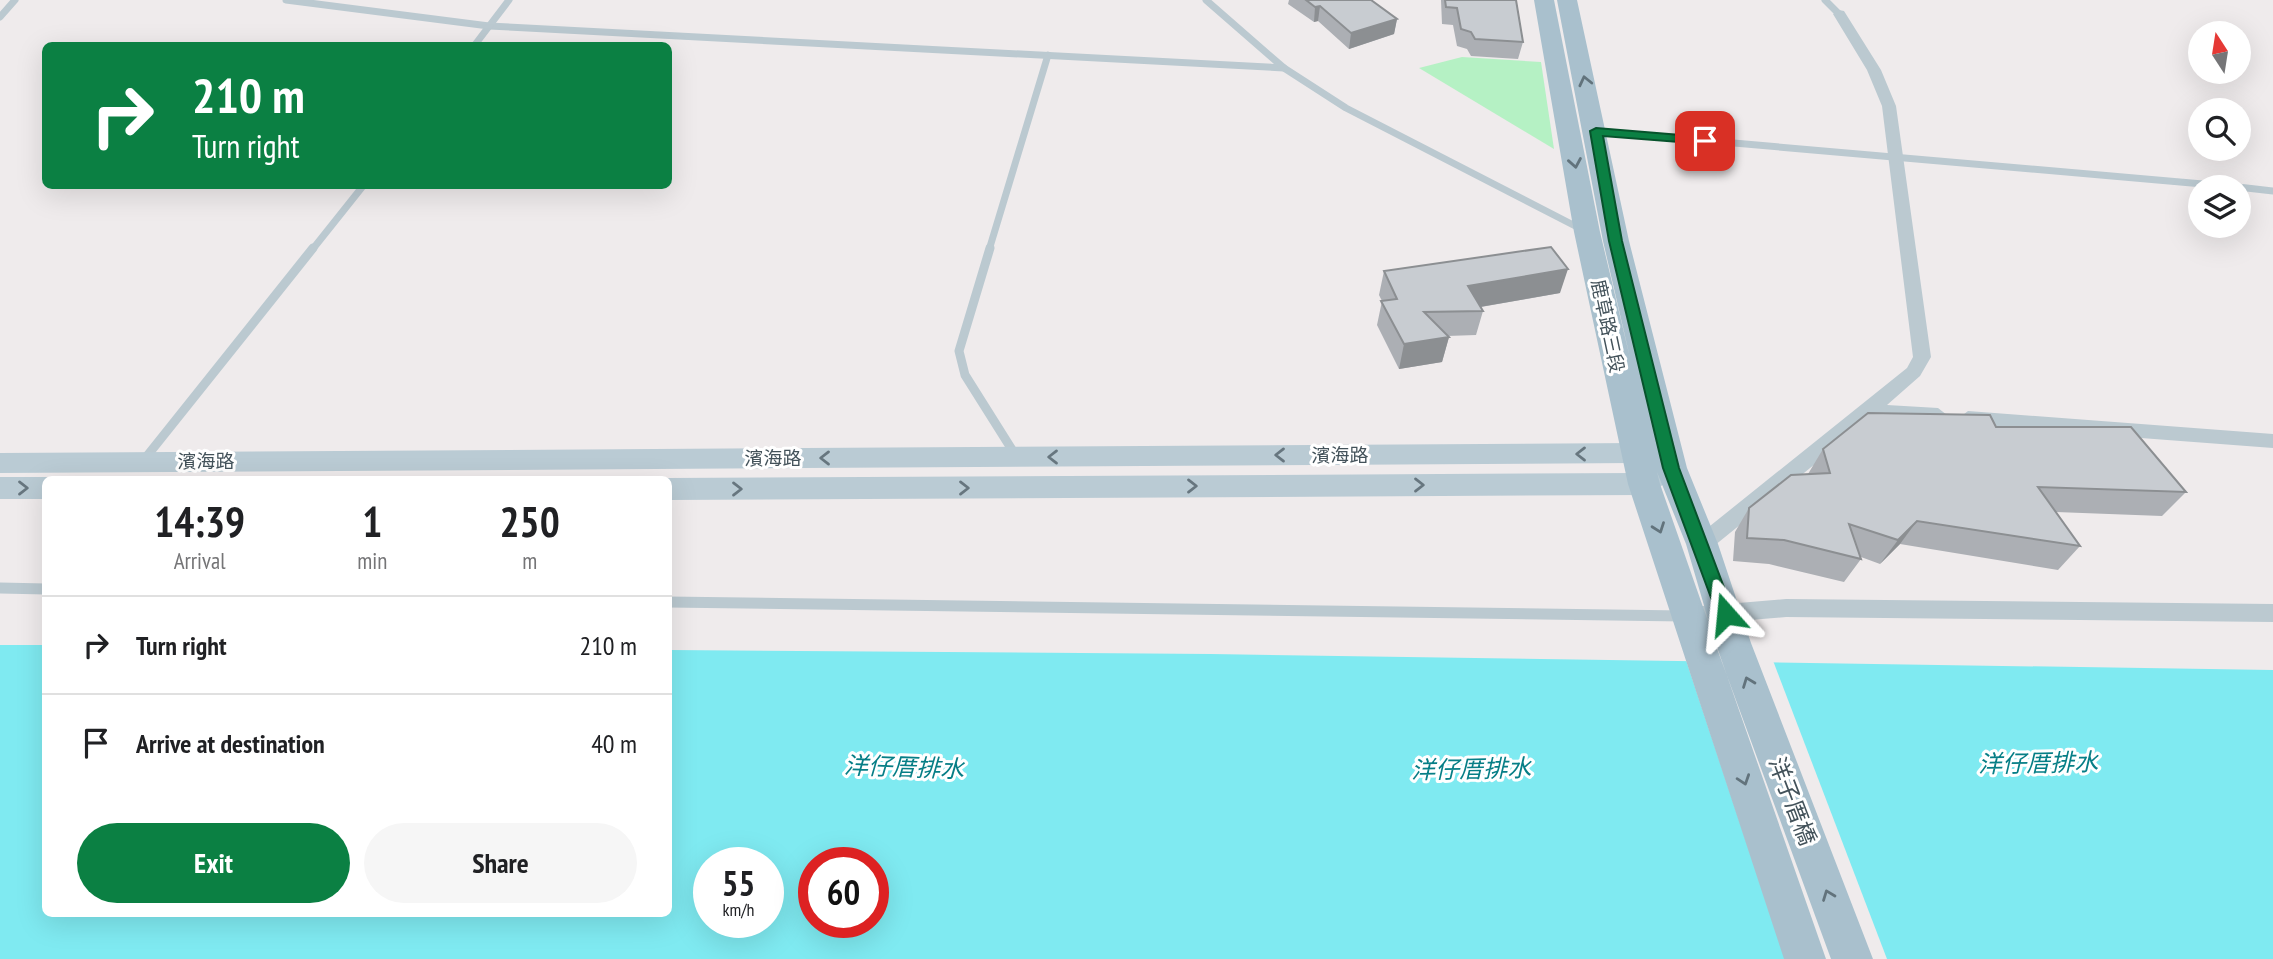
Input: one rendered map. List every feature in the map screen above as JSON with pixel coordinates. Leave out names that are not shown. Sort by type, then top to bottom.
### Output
[{"type":"main road","name":"鹿草路三段","points":[[1559,0],[1596,131],[1616,241],[1671,468],[1702,544],[1712,630]]},
{"type":"main road","name":"鹿草路三段","points":[[1559,0],[1587,232],[1636,453],[1644,484],[1712,630]]},
{"type":"main road","name":"洋子厝橋","points":[[1712,630],[1805,959]]},
{"type":"main road","name":"洋子厝橋","points":[[1712,630],[1852,959]]},
{"type":"street","points":[[1702,544],[1914,372],[1922,357],[1889,106],[1874,70],[1839,14]]},
{"type":"street","points":[[1869,410],[2273,440]]},
{"type":"street","name":"濱海路","points":[[0,463],[1636,453],[1671,468]]},
{"type":"street","points":[[1644,484],[1671,468]]},
{"type":"street","name":"濱海路","points":[[672,489],[1644,484]]},
{"type":"street","points":[[0,488],[42,488]]},
{"type":"street","points":[[1712,630],[1786,608],[2273,613]]},
{"type":"lane","points":[[0,18],[15,0]]},
{"type":"lane","points":[[286,0],[489,26],[1284,68]]},
{"type":"lane","points":[[477,42],[509,0]]},
{"type":"lane","points":[[1206,0],[1284,68],[1346,108],[1587,232]]},
{"type":"lane","points":[[1825,0],[1839,14]]},
{"type":"lane","points":[[1017,457],[965,375],[959,351],[1048,55]]},
{"type":"lane","points":[[1596,131],[2188,182]]},
{"type":"lane","points":[[2251,188],[2273,191]]},
{"type":"lane","points":[[143,462],[361,189]]},
{"type":"lane","points":[[0,588],[42,589]]},
{"type":"lane","points":[[672,602],[1712,630]]},
{"type":"green space","points":[[1462,57],[1541,62],[1554,149],[1419,68]]},
{"type":"water","name":"洋仔厝排水","points":[[0,645],[42,645],[42,917],[672,917],[672,650],[1211,654],[2273,670],[2273,959],[0,959]]},
{"type":"pier","points":[[1685,657],[1772,658],[1887,959],[1785,959]]},
{"type":"building","points":[[1306,0],[1371,0],[1397,19],[1351,33],[1320,6],[1315,7]]},
{"type":"building","points":[[1445,0],[1516,0],[1523,42],[1475,39],[1471,32],[1461,29],[1457,8],[1446,7]]},
{"type":"building","points":[[1551,247],[1568,269],[1468,286],[1483,311],[1424,312],[1449,337],[1404,344],[1381,301],[1397,299],[1384,271]]},
{"type":"building","points":[[1868,413],[1990,415],[1996,427],[2131,427],[2186,492],[2038,487],[2080,546],[1917,521],[1898,540],[1849,524],[1861,559],[1784,540],[1747,538],[1749,508],[1791,475],[1830,473],[1823,449]]},
{"type":"route","points":[[1705,141],[1596,131],[1616,241],[1671,468],[1702,544],[1726,614]]}]
